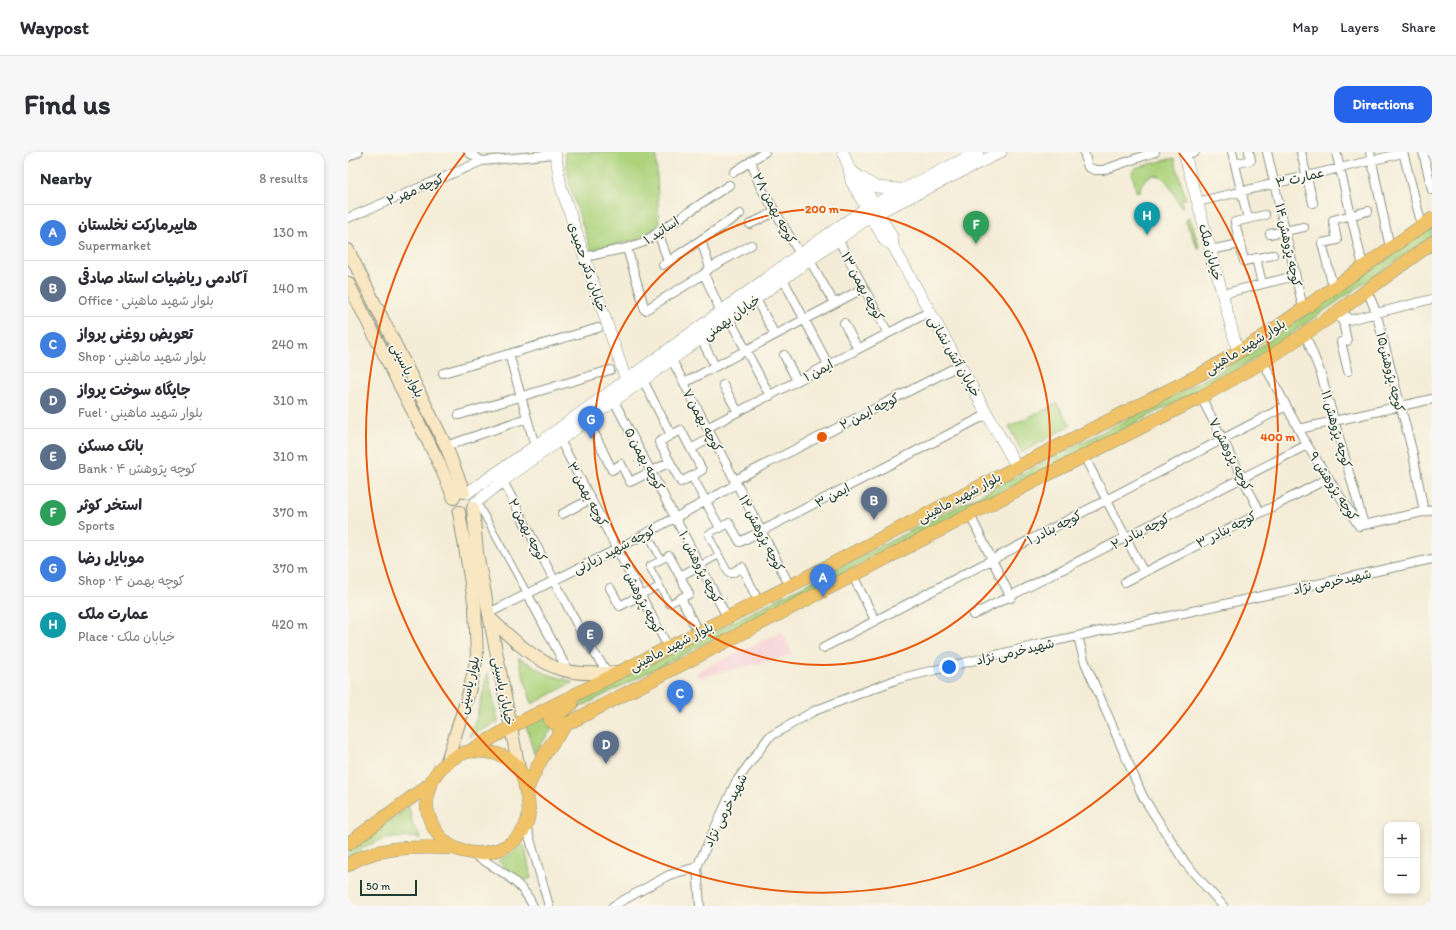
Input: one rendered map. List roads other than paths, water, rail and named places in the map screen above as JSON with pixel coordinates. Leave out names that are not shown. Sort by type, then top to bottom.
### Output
[{"type":"main road","name":"بلوار شهید ماهینی","points":[[470,751],[511,726],[584,690],[613,673],[790,586],[1017,466],[1201,374],[1238,352],[1427,222]]},
{"type":"main road","name":"بلوار شهید ماهینی","points":[[526,792],[534,772],[547,748],[567,724],[1201,396],[1263,362],[1305,334],[1342,316],[1367,290],[1432,243]]},
{"type":"main road","name":"بلوار یاسینی","points":[[348,250],[446,446],[462,494]]},
{"type":"main road","name":"بلوار یاسینی","points":[[348,283],[438,461],[462,494]]},
{"type":"main road","points":[[474,504],[468,512],[459,512],[454,508],[462,494],[472,497],[474,504],[477,553],[490,616],[520,646],[555,667],[585,673],[613,673]]},
{"type":"main road","name":"بلوار یاسینی","points":[[447,761],[469,692],[477,657],[475,607],[459,512]]},
{"type":"main road","name":"خیابان یاسینی","points":[[490,616],[519,769]]},
{"type":"main road","points":[[567,724],[553,723],[550,720],[552,717],[578,701],[584,690]]},
{"type":"main road","points":[[348,865],[371,854],[397,849],[454,848],[469,853],[486,854],[502,848],[516,838],[526,825],[529,809],[526,792],[519,769],[505,757],[488,751],[470,751],[458,754],[447,761],[437,771],[430,784],[427,798],[428,813],[438,833],[454,848]]},
{"type":"main road","points":[[348,844],[430,784]]},
{"type":"street","points":[[349,156],[358,152]]},
{"type":"street","points":[[468,152],[482,161]]},
{"type":"street","points":[[734,172],[765,152]]},
{"type":"street","points":[[842,152],[849,168],[852,181],[872,209]]},
{"type":"street","name":"خیابان بهمنی","points":[[474,504],[503,481],[701,338],[725,315],[800,254],[902,189],[978,152]]},
{"type":"street","name":"خیابان بهمنی","points":[[462,494],[535,446],[626,380],[725,315],[756,299],[838,239],[872,209],[1001,152]]},
{"type":"street","points":[[1084,152],[1088,167],[1095,170],[1103,170],[1156,152]]},
{"type":"street","points":[[1232,152],[1248,219]]},
{"type":"street","points":[[1235,164],[1251,160],[1249,152]]},
{"type":"street","name":"کوچه پژوهش ۱۴","points":[[1267,152],[1303,308]]},
{"type":"street","points":[[1301,152],[1313,203]]},
{"type":"street","points":[[1336,152],[1363,266]]},
{"type":"street","points":[[1403,152],[1427,222]]},
{"type":"street","name":"عمارت ۳","points":[[1197,202],[1340,168],[1371,156],[1403,152]]},
{"type":"street","points":[[1423,152],[1432,190]]},
{"type":"street","name":"کوچه مهر ۲","points":[[348,218],[482,161],[555,153]]},
{"type":"street","name":"خیابان دکتر حمیدی","points":[[555,153],[560,187],[626,380]]},
{"type":"street","name":"خیابان ملک","points":[[1188,153],[1197,202],[1238,352]]},
{"type":"street","points":[[1371,156],[1390,248]]},
{"type":"street","name":"کوچه بهمن ۲۸","points":[[751,161],[760,186],[800,254]]},
{"type":"street","points":[[849,168],[859,177],[876,187],[902,189]]},
{"type":"street","points":[[859,177],[872,209]]},
{"type":"street","name":"اساتید ۱","points":[[584,257],[627,248],[644,242],[729,185]]},
{"type":"street","name":"خیابان آتش نشانی","points":[[872,209],[892,237],[893,246],[929,312],[1017,466]]},
{"type":"street","points":[[1333,287],[1322,243],[1337,240],[1333,220],[1368,211]]},
{"type":"street","points":[[750,224],[775,212]]},
{"type":"street","points":[[658,232],[666,263],[740,214]]},
{"type":"street","points":[[1265,215],[1235,222],[1244,261],[1273,255]]},
{"type":"street","points":[[1270,234],[1304,227]]},
{"type":"street","name":"کوچه بهمن ۱۳","points":[[838,239],[888,333]]},
{"type":"street","points":[[701,240],[707,271],[725,315],[746,350],[770,396]]},
{"type":"street","points":[[1210,250],[1240,244]]},
{"type":"street","points":[[627,248],[645,310],[751,245]]},
{"type":"street","points":[[1256,258],[1262,284]]},
{"type":"street","points":[[809,259],[834,303]]},
{"type":"street","points":[[1222,294],[1296,276]]},
{"type":"street","points":[[783,279],[828,364]]},
{"type":"street","points":[[684,383],[864,288]]},
{"type":"street","name":"کوچه پژوهش۱۵","points":[[1367,290],[1376,312],[1428,511]]},
{"type":"street","points":[[756,299],[775,335]]},
{"type":"street","points":[[1348,371],[1341,342],[1347,341],[1342,316],[1376,312],[1432,299]]},
{"type":"street","name":"ایمن ۱","points":[[707,428],[929,312]]},
{"type":"street","points":[[844,323],[858,349]]},
{"type":"street","points":[[443,373],[598,328]]},
{"type":"street","name":"کوچه پژوهش ۱۱","points":[[1305,334],[1321,374],[1362,525]]},
{"type":"street","points":[[701,338],[715,366]]},
{"type":"street","points":[[509,354],[535,446]]},
{"type":"street","points":[[784,355],[797,381]]},
{"type":"street","name":"کوچه بهمن ۷","points":[[672,360],[735,480]]},
{"type":"street","name":"کوچه پژوهش ۹","points":[[1263,362],[1306,445],[1362,525]]},
{"type":"street","name":"کوچه ایمن ۲","points":[[735,480],[960,365]]},
{"type":"street","points":[[459,415],[610,370]]},
{"type":"street","points":[[643,380],[671,435]]},
{"type":"street","points":[[723,385],[738,412]]},
{"type":"street","name":"کوچه پژوهش ۷","points":[[1201,396],[1260,512]]},
{"type":"street","points":[[1299,429],[1432,399]]},
{"type":"street","name":"کوچه بهمن ۵","points":[[614,401],[675,517]]},
{"type":"street","name":"کوچه بنادر ۱","points":[[823,648],[1224,440],[1286,406]]},
{"type":"street","name":"ایمن ۳","points":[[720,528],[729,523],[740,542],[762,532],[988,414]]},
{"type":"street","points":[[446,446],[527,418]]},
{"type":"street","points":[[588,420],[612,470],[621,464],[630,482],[670,462]]},
{"type":"street","points":[[681,430],[691,449],[702,470],[680,482],[659,442],[681,430]]},
{"type":"street","points":[[691,449],[712,438]]},
{"type":"street","name":"کوچه بهمن ۳","points":[[560,440],[617,549]]},
{"type":"street","name":"کوچه بنادر ۲","points":[[973,615],[1010,598],[1306,445]]},
{"type":"street","points":[[1084,456],[1143,572]]},
{"type":"street","points":[[692,476],[720,528],[708,534],[729,574],[742,567],[758,601]]},
{"type":"street","name":"کوچه بنادر ۳","points":[[1125,582],[1329,478]]},
{"type":"street","name":"کوچه شهید زیارتی","points":[[490,616],[527,593],[617,549],[733,486],[735,480]]},
{"type":"street","name":"کوچه پژوهش ۱۲","points":[[735,480],[790,586]]},
{"type":"street","name":"کوچه بهمن ۲","points":[[503,481],[584,638],[613,673]]},
{"type":"street","points":[[562,514],[591,499]]},
{"type":"street","points":[[474,504],[527,593],[567,669]]},
{"type":"street","points":[[1362,525],[1428,511]]},
{"type":"street","points":[[970,515],[1010,598]]},
{"type":"street","name":"کوچه پژوهش ۱۰","points":[[675,517],[727,617]]},
{"type":"street","points":[[647,532],[661,560]]},
{"type":"street","name":"کوچه پژوهش ۶","points":[[617,549],[668,647]]},
{"type":"street","points":[[680,576],[719,555]]},
{"type":"street","points":[[669,556],[689,594],[669,604],[650,566],[661,560],[669,556]]},
{"type":"street","name":"شهیدخرمی نژاد","points":[[700,906],[698,867],[736,782],[769,737],[814,711],[898,679],[1078,636],[1432,559]]},
{"type":"street","points":[[853,576],[876,620]]},
{"type":"street","points":[[610,588],[620,606],[660,586]]},
{"type":"street","points":[[681,598],[698,632]]},
{"type":"street","points":[[1078,636],[1084,660],[1143,797],[1186,864],[1223,906]]},
{"type":"street","points":[[526,825],[549,906]]},
{"type":"street","points":[[469,853],[495,868],[521,886],[530,898],[533,906]]},
{"type":"street","points":[[613,906],[669,875],[698,867]]},
{"type":"place","name":"عمارت ملک","points":[[1147,235]]},
{"type":"place","name":"استخر کوثر","points":[[976,244]]},
{"type":"place","name":"موبایل رضا","points":[[591,439]]},
{"type":"place","name":"آکادمی ریاضیات استاد صادقی","points":[[874,520]]},
{"type":"place","name":"هایپرمارکت نخلستان","points":[[823,597]]},
{"type":"place","name":"بانک مسکن","points":[[590,654]]},
{"type":"place","name":"تعویض روغنی پرواز","points":[[680,713]]},
{"type":"place","name":"جایگاه سوخت پرواز","points":[[606,764]]}]
